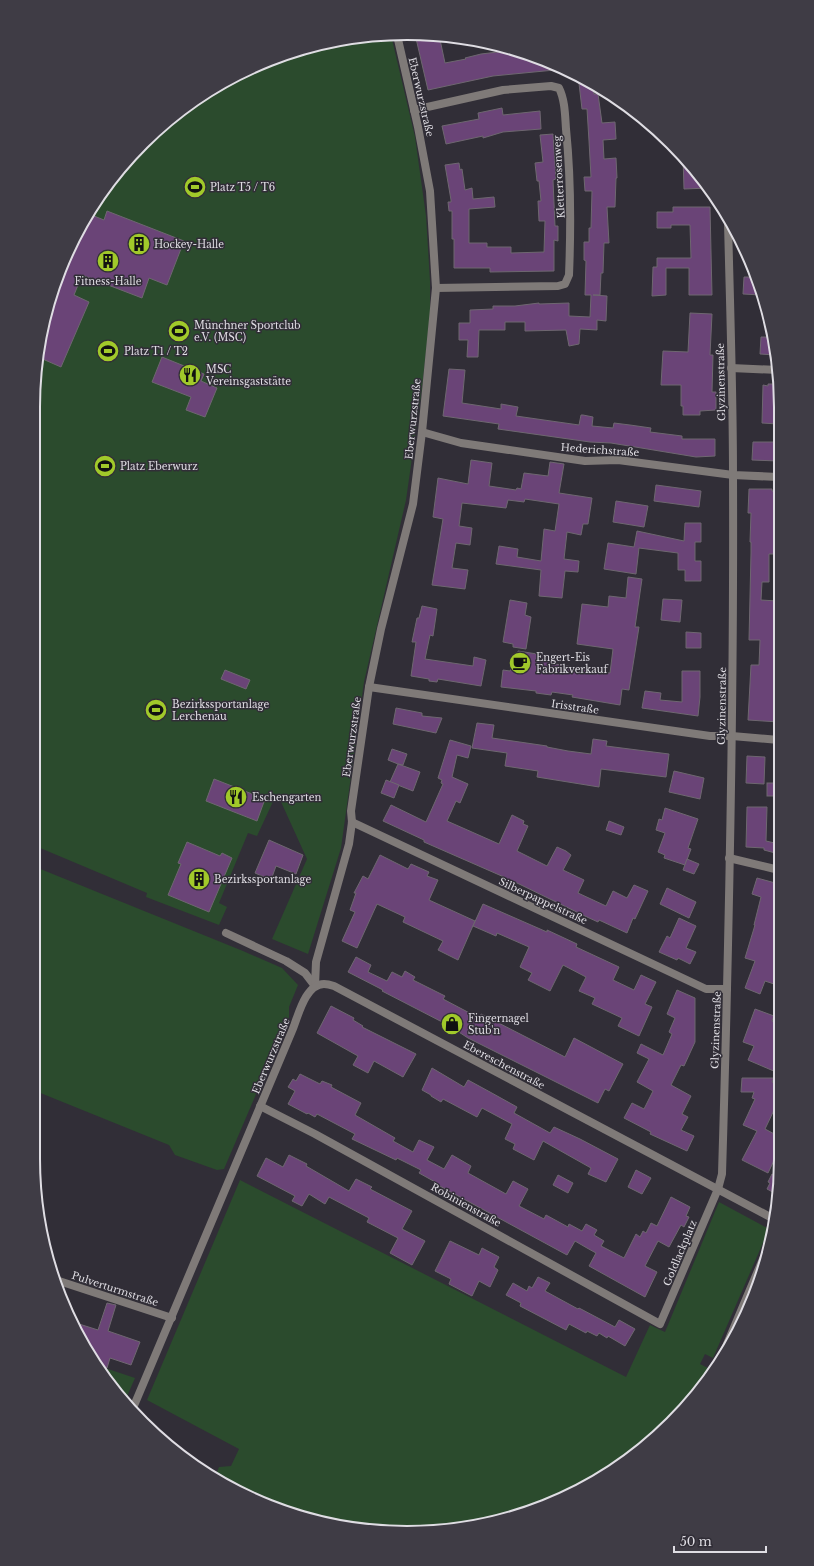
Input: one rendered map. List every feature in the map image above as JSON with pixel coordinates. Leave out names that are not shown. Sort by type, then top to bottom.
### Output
[{"type":"street","name":"Eberwurzstraße","points":[[134,1405],[303,1003],[308,992],[315,986],[316,962],[349,844],[352,822],[351,811],[369,686],[381,629],[413,504],[422,432],[436,288],[430,191],[398,40]]},
{"type":"street","name":"Kletterrosenweg","points":[[414,110],[503,90],[544,86],[559,88],[563,96],[571,201],[569,275],[565,284],[558,286],[436,288]]},
{"type":"street","name":"Glyzinenstraße","points":[[718,1189],[722,1174],[732,736],[733,475],[728,230]]},
{"type":"street","points":[[731,368],[772,370]]},
{"type":"street","name":"Hederichstraße","points":[[422,432],[461,444],[585,461],[618,460],[733,475],[774,477]]},
{"type":"street","name":"Irisstraße","points":[[369,686],[710,736],[732,736],[774,740]]},
{"type":"street","name":"Silberpappelstraße","points":[[352,822],[706,989],[727,989]]},
{"type":"street","points":[[729,858],[774,869]]},
{"type":"street","points":[[226,933],[286,961],[305,973],[315,986]]},
{"type":"street","name":"Ebereschenstraße","points":[[315,986],[324,984],[334,986],[769,1217]]},
{"type":"street","name":"Robinienstraße","points":[[260,1106],[322,1138],[660,1324]]},
{"type":"street","name":"Goldlackplatz","points":[[660,1324],[718,1189]]},
{"type":"street","name":"Pulverturmstraße","points":[[61,1282],[172,1318]]},
{"type":"green space","points":[[392,41],[415,137],[426,216],[430,281],[430,314],[422,388],[406,500],[364,682],[341,848],[308,954],[272,939],[307,859],[277,793],[257,836],[248,833],[219,903],[227,907],[219,925],[146,897],[147,893],[40,848],[40,407],[43,359],[47,335],[59,289],[89,223],[102,203],[147,147],[184,116],[224,89],[289,59],[335,47],[359,43]]},
{"type":"green space","points":[[40,869],[282,968],[298,985],[289,1007],[289,1017],[224,1169],[217,1170],[175,1155],[169,1145],[40,1093]]},
{"type":"green space","points":[[240,1180],[626,1377],[650,1325],[665,1332],[719,1202],[767,1228],[765,1238],[713,1358],[705,1354],[700,1364],[708,1368],[683,1401],[667,1419],[649,1435],[611,1464],[569,1488],[525,1507],[479,1519],[455,1523],[407,1526],[359,1523],[335,1519],[289,1507],[245,1488],[217,1473],[219,1467],[231,1466],[239,1449],[147,1400]]},
{"type":"green space","points":[[106,1368],[135,1378],[127,1396]]},
{"type":"building","points":[[416,40],[440,42],[445,63],[466,59],[465,58],[481,54],[498,52],[525,59],[552,70],[493,76],[428,90]]},
{"type":"building","points":[[579,83],[594,91],[594,94],[598,94],[602,123],[615,122],[616,139],[603,140],[604,159],[616,158],[617,178],[615,207],[607,207],[609,243],[604,243],[603,273],[601,273],[600,295],[593,295],[607,296],[606,321],[597,320],[597,330],[580,329],[579,344],[569,346],[566,330],[525,331],[525,322],[505,322],[505,330],[479,330],[478,357],[467,357],[468,340],[459,340],[459,323],[470,323],[470,310],[493,309],[493,306],[569,303],[569,316],[590,317],[591,295],[585,295],[586,261],[584,260],[584,242],[589,242],[592,191],[585,191],[584,177],[591,177],[587,109],[582,109]]},
{"type":"building","points":[[502,108],[503,115],[540,111],[541,129],[503,132],[483,138],[483,136],[446,144],[442,126],[479,119],[478,113]]},
{"type":"building","points":[[553,134],[556,179],[553,180],[555,226],[558,226],[558,241],[554,240],[554,271],[490,272],[490,268],[454,268],[452,211],[449,211],[448,202],[451,202],[451,200],[445,165],[459,163],[460,170],[462,169],[465,190],[472,188],[473,199],[494,197],[495,207],[469,209],[469,243],[487,243],[487,247],[511,247],[511,253],[544,252],[545,221],[539,221],[538,201],[541,201],[535,163],[543,162],[540,135]]},
{"type":"building","points":[[683,165],[701,188],[684,189]]},
{"type":"building","points":[[673,207],[710,207],[712,295],[689,295],[689,268],[666,268],[666,295],[652,296],[653,267],[657,267],[657,258],[691,258],[690,225],[671,225],[671,228],[657,228],[657,212],[673,212]]},
{"type":"building","points":[[107,211],[184,241],[167,285],[149,278],[142,298],[82,275],[74,295],[89,302],[61,367],[43,359],[47,335],[59,289],[78,245],[94,216],[104,220]]},
{"type":"building","points":[[744,277],[750,277],[756,295],[743,294]]},
{"type":"building","points":[[690,313],[712,314],[710,355],[713,355],[712,392],[716,392],[716,410],[700,411],[700,415],[683,415],[683,406],[681,406],[681,385],[661,385],[663,351],[688,352]]},
{"type":"building","points":[[761,337],[767,337],[770,355],[760,354]]},
{"type":"building","points":[[162,357],[204,374],[201,381],[217,388],[205,417],[186,410],[191,397],[152,382]]},
{"type":"building","points":[[449,369],[465,370],[462,403],[501,409],[501,404],[518,407],[516,416],[579,425],[581,415],[583,415],[593,417],[592,426],[613,428],[614,423],[651,428],[650,432],[682,436],[682,439],[715,439],[715,456],[696,457],[611,443],[590,442],[498,429],[499,424],[443,416]]},
{"type":"building","points":[[768,384],[773,384],[774,424],[762,423],[763,385],[768,386]]},
{"type":"building","points":[[753,442],[774,442],[774,461],[752,460]]},
{"type":"building","points":[[471,460],[492,463],[489,486],[516,490],[517,488],[521,489],[524,473],[548,476],[550,462],[564,464],[559,493],[592,498],[588,524],[583,524],[581,535],[567,532],[564,559],[579,561],[578,572],[565,571],[562,598],[539,596],[541,570],[496,564],[499,546],[518,549],[517,557],[541,561],[544,529],[555,531],[559,504],[525,499],[524,502],[508,500],[506,508],[462,503],[459,526],[472,528],[470,545],[456,543],[452,568],[468,570],[465,589],[432,585],[443,519],[433,517],[438,478],[468,484]]},
{"type":"building","points":[[656,485],[701,491],[699,507],[654,501]]},
{"type":"building","points":[[749,489],[772,489],[772,491],[774,491],[774,554],[769,554],[769,582],[762,582],[761,600],[774,601],[774,722],[748,720],[751,665],[759,665],[760,640],[749,640],[751,513],[748,513]]},
{"type":"building","points":[[616,501],[648,506],[644,527],[613,522]]},
{"type":"building","points":[[685,523],[701,523],[701,542],[695,542],[695,561],[701,561],[701,581],[685,581],[685,570],[678,570],[678,553],[639,548],[636,574],[604,569],[608,543],[634,547],[637,531],[684,541]]},
{"type":"building","points":[[628,577],[642,579],[635,627],[639,627],[629,690],[622,689],[620,705],[572,697],[573,695],[552,692],[551,695],[536,693],[536,691],[501,687],[503,670],[510,671],[511,669],[516,669],[518,651],[556,657],[555,664],[610,673],[613,649],[577,644],[582,604],[608,607],[609,596],[626,598]]},
{"type":"building","points":[[663,599],[682,600],[680,622],[661,620]]},
{"type":"building","points":[[510,600],[527,603],[525,615],[531,617],[526,649],[513,647],[513,644],[503,642]]},
{"type":"building","points":[[422,606],[437,609],[433,636],[430,635],[425,659],[473,666],[474,657],[486,660],[481,686],[438,679],[437,682],[429,681],[429,679],[411,676],[416,642],[412,642],[417,618],[419,618]]},
{"type":"building","points":[[686,632],[701,633],[701,648],[686,648]]},
{"type":"building","points":[[225,670],[250,680],[246,689],[221,679]]},
{"type":"building","points":[[682,671],[700,671],[698,716],[642,708],[645,691],[661,693],[660,700],[682,702]]},
{"type":"building","points":[[396,708],[422,713],[422,716],[442,718],[436,733],[393,724]]},
{"type":"building","points":[[477,723],[494,725],[492,738],[547,746],[568,751],[591,754],[593,739],[607,741],[606,746],[669,754],[666,777],[601,769],[599,787],[537,777],[538,771],[505,766],[507,753],[472,748]]},
{"type":"building","points":[[450,740],[471,746],[468,758],[457,755],[452,777],[468,784],[460,803],[456,801],[447,821],[499,844],[512,815],[524,821],[523,824],[528,826],[517,851],[547,866],[557,847],[566,851],[571,855],[563,870],[584,880],[578,893],[606,906],[613,891],[627,898],[634,885],[648,891],[635,919],[633,918],[627,933],[599,920],[598,922],[587,917],[515,882],[513,888],[501,884],[504,877],[424,842],[424,840],[383,821],[391,805],[426,822],[443,784],[441,783],[442,780],[438,778]]},
{"type":"building","points":[[392,749],[407,754],[403,765],[388,760]]},
{"type":"building","points":[[747,756],[765,757],[764,784],[746,783]]},
{"type":"building","points":[[398,764],[420,772],[413,791],[390,782]]},
{"type":"building","points":[[674,771],[704,778],[700,799],[669,792]]},
{"type":"building","points":[[214,779],[265,799],[257,821],[206,801]]},
{"type":"building","points":[[386,780],[399,785],[394,798],[381,793]]},
{"type":"building","points":[[767,783],[774,783],[774,796],[767,796]]},
{"type":"building","points":[[747,807],[767,807],[766,841],[774,843],[774,853],[764,850],[764,848],[746,847]]},
{"type":"building","points":[[665,808],[698,819],[688,848],[691,849],[685,865],[664,858],[665,855],[658,852],[665,833],[656,830],[659,819],[662,820]]},
{"type":"building","points":[[609,821],[624,827],[621,835],[606,830]]},
{"type":"building","points":[[269,840],[303,855],[296,874],[276,866],[271,880],[255,873]]},
{"type":"building","name":"Bezirkssportanlage","points":[[187,842],[220,856],[222,853],[232,858],[209,912],[168,895],[181,864],[178,863]]},
{"type":"building","points":[[380,855],[408,869],[411,864],[429,872],[427,876],[438,880],[429,900],[475,921],[458,960],[438,950],[443,941],[403,922],[405,917],[377,904],[357,948],[342,941],[355,912],[350,910],[356,893],[354,893],[363,876],[368,879]]},
{"type":"building","points":[[687,859],[699,864],[694,874],[683,870]]},
{"type":"building","points":[[757,878],[774,883],[774,984],[765,981],[760,994],[745,988],[755,961],[745,958],[755,925],[761,897],[752,894]]},
{"type":"building","points":[[667,888],[696,902],[689,918],[660,904]]},
{"type":"building","points":[[483,904],[547,932],[547,930],[577,944],[576,947],[619,967],[613,980],[634,990],[641,975],[656,982],[645,1004],[652,1007],[639,1036],[618,1026],[622,1018],[592,1004],[595,998],[579,991],[586,977],[563,965],[550,991],[528,980],[532,973],[520,967],[529,947],[497,933],[496,936],[473,926]]},
{"type":"building","points":[[679,918],[696,926],[686,948],[696,952],[690,964],[678,958],[677,960],[659,952],[667,936],[670,938]]},
{"type":"building","points":[[356,957],[371,965],[368,972],[387,981],[392,972],[402,977],[405,971],[415,977],[413,980],[445,996],[443,999],[479,1018],[481,1014],[565,1057],[574,1038],[623,1064],[609,1091],[605,1089],[598,1103],[468,1038],[448,1025],[348,972]]},
{"type":"building","points":[[677,990],[695,998],[695,1042],[684,1066],[681,1065],[671,1085],[691,1096],[682,1114],[688,1117],[681,1130],[694,1136],[687,1151],[650,1134],[651,1132],[624,1118],[632,1103],[644,1109],[653,1091],[637,1082],[649,1059],[637,1053],[641,1044],[663,1055],[672,1034],[669,1032],[675,1018],[667,1014]]},
{"type":"building","points":[[331,1006],[354,1018],[353,1020],[363,1026],[362,1027],[416,1054],[403,1077],[374,1061],[368,1073],[353,1065],[358,1056],[317,1033]]},
{"type":"building","points":[[755,1009],[774,1016],[772,1021],[774,1022],[774,1071],[748,1060],[754,1046],[743,1042]]},
{"type":"building","points":[[432,1068],[464,1087],[468,1080],[490,1092],[517,1107],[514,1113],[550,1133],[554,1127],[618,1159],[606,1182],[588,1174],[591,1168],[543,1141],[534,1160],[513,1149],[515,1144],[505,1139],[512,1124],[482,1108],[477,1117],[443,1099],[441,1102],[431,1096],[422,1090]]},
{"type":"building","points":[[300,1074],[320,1084],[322,1081],[332,1085],[331,1087],[361,1103],[355,1115],[395,1138],[393,1141],[413,1152],[419,1140],[434,1147],[427,1160],[444,1169],[452,1155],[471,1166],[468,1173],[506,1194],[513,1181],[528,1189],[519,1206],[544,1219],[546,1215],[568,1227],[569,1224],[582,1231],[586,1224],[597,1230],[594,1235],[604,1241],[601,1246],[624,1258],[636,1234],[640,1237],[643,1231],[646,1233],[651,1223],[657,1226],[671,1197],[690,1207],[686,1216],[689,1217],[684,1227],[681,1225],[669,1247],[658,1241],[645,1266],[657,1272],[645,1297],[589,1266],[596,1253],[575,1241],[567,1255],[436,1184],[437,1183],[419,1173],[421,1170],[352,1139],[355,1134],[317,1114],[315,1117],[288,1104],[295,1091],[288,1087],[293,1079],[296,1081]]},
{"type":"building","points":[[742,1078],[774,1078],[772,1082],[774,1083],[774,1110],[765,1129],[774,1134],[774,1161],[768,1173],[742,1160],[757,1131],[743,1125],[755,1099],[752,1098],[754,1092],[741,1092]]},
{"type":"building","points":[[289,1155],[307,1164],[306,1166],[349,1191],[356,1179],[372,1187],[370,1189],[412,1211],[402,1229],[425,1241],[412,1265],[390,1253],[398,1238],[367,1222],[369,1218],[329,1197],[325,1204],[309,1194],[302,1206],[292,1201],[295,1196],[257,1176],[266,1158],[283,1167]]},
{"type":"building","points":[[636,1170],[651,1178],[642,1194],[628,1187]]},
{"type":"building","points":[[772,1174],[773,1175],[772,1192],[767,1189],[770,1183],[768,1182]]},
{"type":"building","points":[[558,1175],[573,1183],[568,1193],[553,1185]]},
{"type":"building","points":[[450,1241],[479,1255],[482,1248],[499,1257],[494,1267],[498,1270],[490,1287],[479,1281],[472,1296],[449,1284],[451,1279],[435,1271]]},
{"type":"building","points":[[538,1277],[550,1283],[545,1291],[578,1309],[579,1308],[615,1327],[619,1320],[635,1329],[625,1346],[608,1336],[607,1338],[599,1333],[597,1336],[587,1331],[586,1333],[569,1324],[566,1330],[520,1306],[521,1303],[506,1295],[513,1283],[527,1291],[529,1286],[532,1288]]},
{"type":"building","points":[[107,1303],[116,1305],[108,1331],[140,1342],[131,1365],[110,1358],[107,1368],[105,1367],[80,1324],[98,1330]]},
{"type":"place","name":"Platz T5 / T6","points":[[195,187]]},
{"type":"place","name":"Hockey-Halle","points":[[139,244]]},
{"type":"place","name":"Fitness-Halle","points":[[108,261]]},
{"type":"place","name":"Münchner Sportclub e.V. (MSC)","points":[[179,331]]},
{"type":"place","name":"Platz T1 / T2","points":[[108,351]]},
{"type":"place","name":"MSC Vereinsgaststätte","points":[[190,375]]},
{"type":"place","name":"Platz Eberwurz","points":[[105,466]]},
{"type":"place","name":"Engert-Eis Fabrikverkauf","points":[[520,663]]},
{"type":"place","name":"Bezirkssportanlage Lerchenau","points":[[156,710]]},
{"type":"place","name":"Eschengarten","points":[[236,797]]},
{"type":"place","name":"Bezirkssportanlage","points":[[199,879]]},
{"type":"place","name":"Fingernagel Stub'n","points":[[452,1024]]}]
